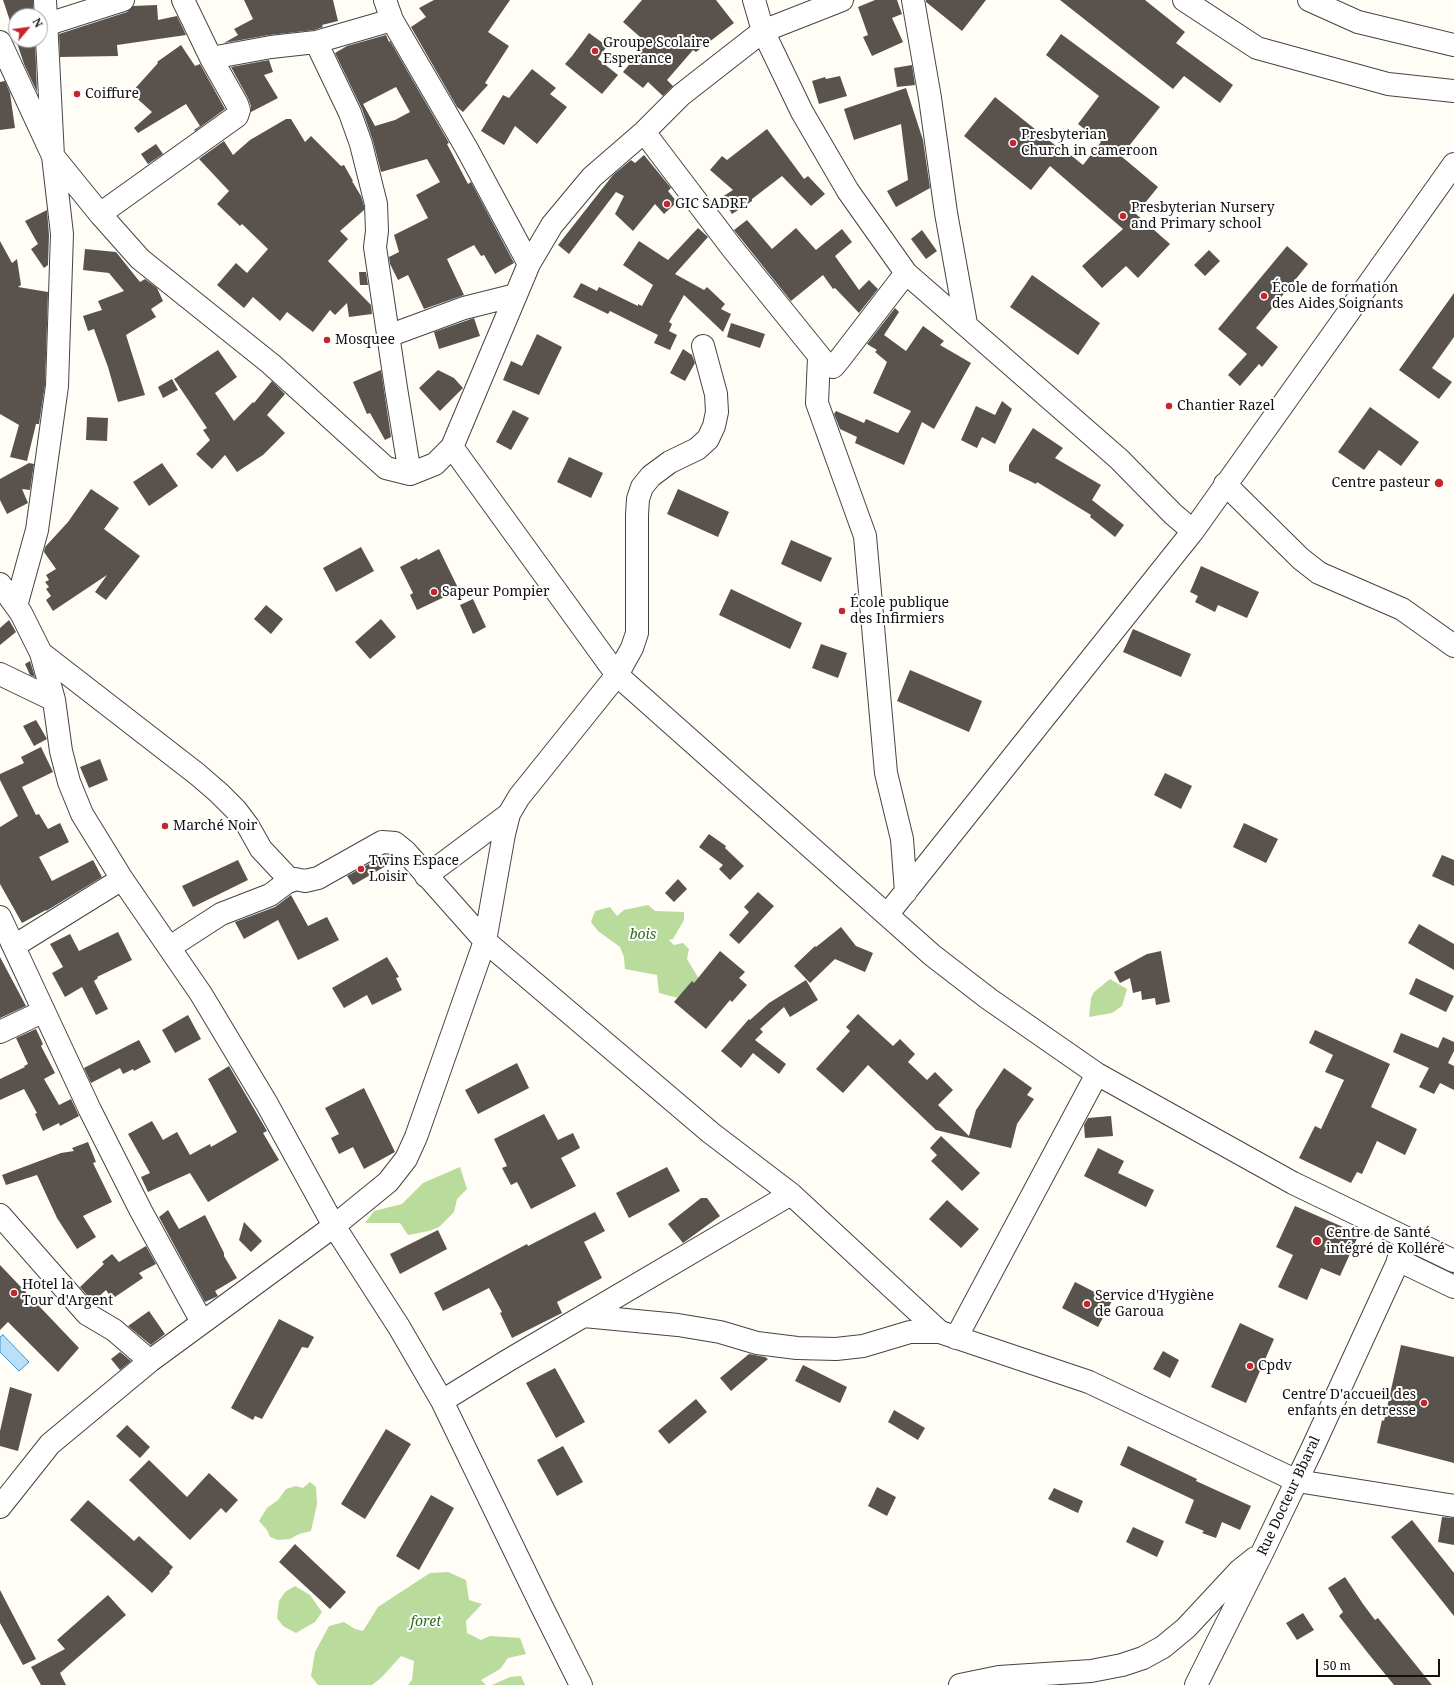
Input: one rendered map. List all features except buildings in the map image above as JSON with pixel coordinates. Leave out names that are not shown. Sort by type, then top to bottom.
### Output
[{"type":"street","points":[[16,606],[37,530],[58,386],[62,234],[53,156],[48,24],[123,0]]},
{"type":"street","points":[[100,214],[237,116],[239,110],[237,104],[211,58],[183,0]]},
{"type":"street","points":[[385,0],[392,20],[467,149],[529,264]]},
{"type":"street","points":[[754,0],[763,31],[802,112],[848,191],[906,273],[1119,459],[1173,514],[1193,531]]},
{"type":"street","points":[[0,42],[53,156],[100,214],[140,259],[271,364],[386,468],[410,474],[435,464],[452,447],[529,264],[552,224],[592,177],[644,132],[680,95],[763,31],[842,0]]},
{"type":"street","points":[[913,0],[930,98],[946,213],[966,324]]},
{"type":"street","points":[[1184,0],[1257,48],[1388,84],[1454,91]]},
{"type":"street","points":[[1310,0],[1358,22],[1454,45]]},
{"type":"street","points":[[211,58],[271,47],[316,42],[392,20]]},
{"type":"street","points":[[316,42],[350,114],[361,144],[376,204],[378,231],[375,247],[410,474]]},
{"type":"street","points":[[644,132],[732,248],[824,364],[832,366],[906,273]]},
{"type":"street","points":[[887,915],[1193,531],[1454,164]]},
{"type":"street","points":[[388,336],[464,308],[516,295]]},
{"type":"street","points":[[0,1507],[50,1444],[150,1361],[334,1226],[388,1182],[406,1159],[416,1137],[485,941],[509,814],[519,797],[617,675],[632,648],[637,633],[637,514],[638,499],[642,487],[651,476],[670,462],[697,448],[708,440],[714,426],[717,412],[716,394],[703,346]]},
{"type":"street","points":[[819,357],[817,403],[865,536],[886,773],[902,839],[906,892]]},
{"type":"street","points":[[452,447],[617,675],[932,955],[989,999],[1097,1074],[1293,1183],[1454,1261]]},
{"type":"street","points":[[1225,484],[1302,559],[1319,573],[1402,609],[1454,646]]},
{"type":"street","points":[[0,584],[28,625],[41,653],[54,700],[61,751],[69,782],[82,814],[122,879],[201,994],[267,1104],[334,1226],[399,1327],[442,1401],[581,1685]]},
{"type":"street","points":[[41,653],[197,774],[219,793],[236,810],[248,826],[261,849],[291,881]]},
{"type":"street","points":[[0,674],[54,700]]},
{"type":"street","points":[[426,876],[509,814]]},
{"type":"street","points":[[170,947],[221,914],[270,895],[286,883],[295,879],[305,881],[318,878],[382,842],[395,843],[404,851],[485,941],[711,1133],[791,1194],[948,1335]]},
{"type":"street","points":[[14,946],[122,879]]},
{"type":"street","points":[[0,918],[96,1124],[141,1211],[202,1322]]},
{"type":"street","points":[[0,1032],[44,1011]]},
{"type":"street","points":[[948,1335],[1097,1074]]},
{"type":"street","points":[[442,1401],[506,1361],[791,1194]]},
{"type":"street","points":[[0,1215],[87,1314],[114,1330],[150,1361]]},
{"type":"street","name":"Rue Docteur Bbaral","points":[[1196,1685],[1264,1551],[1408,1240]]},
{"type":"street","points":[[1398,1260],[1454,1287]]},
{"type":"street","points":[[584,1316],[678,1325],[720,1332],[757,1342],[797,1348],[836,1349],[863,1346],[910,1332],[948,1335],[1089,1382],[1297,1481],[1454,1506]]},
{"type":"street","points":[[960,1685],[999,1677],[1091,1671],[1122,1665],[1143,1658],[1163,1647],[1186,1628],[1240,1570],[1264,1551]]},
{"type":"green space","name":"bois","points":[[648,905],[655,911],[684,912],[684,920],[673,939],[669,940],[674,945],[683,943],[689,949],[687,959],[702,984],[686,1000],[659,993],[657,975],[625,969],[624,957],[620,947],[598,931],[591,922],[595,911],[610,907],[617,916],[624,910]]},
{"type":"green space","points":[[1110,979],[1127,989],[1122,1006],[1112,1013],[1089,1017],[1091,998],[1094,992]]},
{"type":"green space","points":[[460,1167],[467,1189],[457,1199],[454,1212],[439,1227],[429,1231],[408,1235],[400,1223],[365,1223],[374,1211],[402,1204],[423,1183]]},
{"type":"green space","points":[[310,1482],[316,1487],[317,1504],[311,1531],[299,1534],[290,1539],[278,1540],[270,1537],[267,1530],[259,1521],[267,1508],[278,1500],[286,1489],[296,1486],[303,1488]]},
{"type":"green space","name":"foret","points":[[448,1572],[466,1580],[469,1600],[482,1604],[466,1621],[467,1633],[481,1640],[490,1636],[520,1638],[526,1654],[508,1658],[500,1669],[481,1680],[486,1685],[408,1685],[412,1680],[414,1661],[401,1656],[382,1677],[372,1685],[318,1685],[311,1676],[315,1652],[329,1626],[344,1622],[355,1629],[363,1631],[378,1607],[430,1573]]},
{"type":"green space","points":[[295,1586],[310,1595],[322,1612],[315,1622],[296,1633],[283,1626],[277,1618],[279,1601],[285,1592]]},
{"type":"green space","points":[[521,1676],[525,1685],[492,1685],[510,1677]]},
{"type":"water","points":[[3,1335],[29,1362],[19,1371],[0,1352],[0,1337]]},
{"type":"place","name":"Groupe Scolaire Esperance","points":[[595,51]]},
{"type":"place","name":"Coiffure","points":[[77,94]]},
{"type":"place","name":"Presbyterian Church in cameroon","points":[[1013,143]]},
{"type":"place","name":"GIC SADRE","points":[[667,204]]},
{"type":"place","name":"Presbyterian Nursery and Primary school","points":[[1123,216]]},
{"type":"place","name":"École de formation des Aides Soignants","points":[[1264,296]]},
{"type":"place","name":"Mosquee","points":[[327,340]]},
{"type":"place","name":"Chantier Razel","points":[[1169,406]]},
{"type":"place","name":"Centre pasteur","points":[[1439,483]]},
{"type":"place","name":"Sapeur Pompier","points":[[434,592]]},
{"type":"place","name":"École publique des Infirmiers","points":[[842,611]]},
{"type":"place","name":"Marché Noir","points":[[165,826]]},
{"type":"place","name":"Twins Espace Loisir","points":[[361,869]]},
{"type":"place","name":"Centre de Santé intégré de Kolléré","points":[[1317,1241]]},
{"type":"place","name":"Hotel la Tour d'Argent","points":[[14,1293]]},
{"type":"place","name":"Service d'Hygiène de Garoua","points":[[1087,1304]]},
{"type":"place","name":"Cpdv","points":[[1250,1366]]},
{"type":"place","name":"Centre D'accueil des enfants en detresse","points":[[1424,1403]]}]
